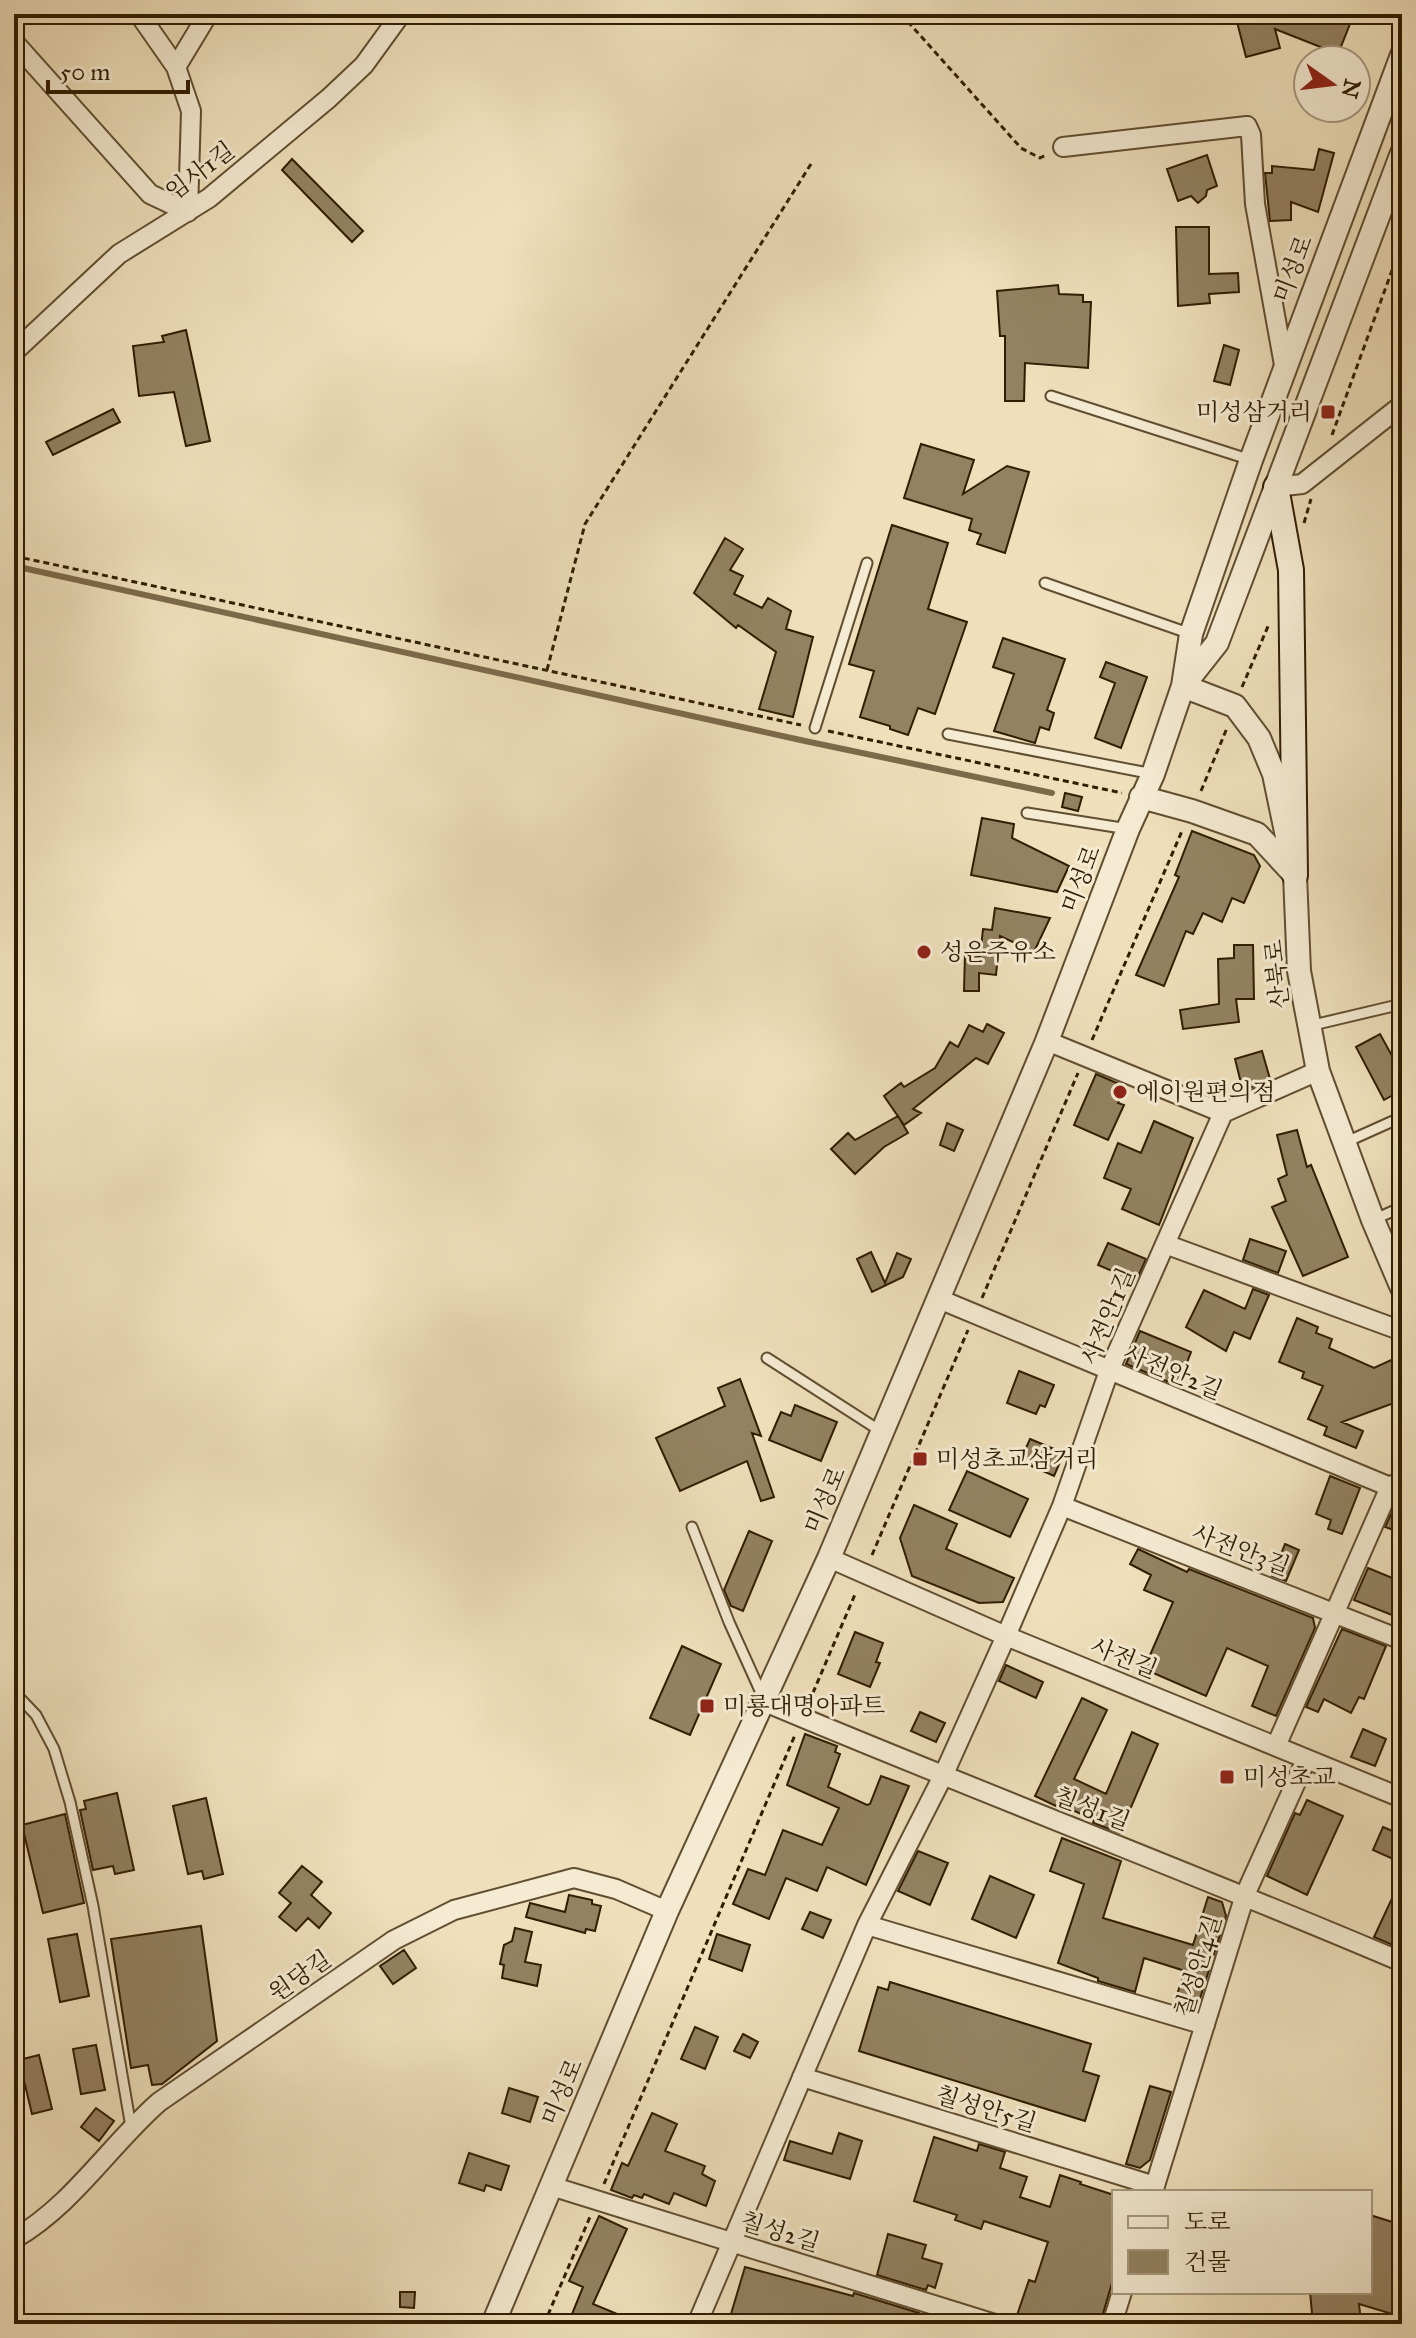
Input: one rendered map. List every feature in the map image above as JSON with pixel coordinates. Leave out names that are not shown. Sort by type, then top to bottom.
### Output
[{"type":"main road","points":[[1276,487],[1291,570],[1295,875]]},
{"type":"street","points":[[14,42],[150,194],[188,212],[191,111],[176,67],[139,14]]},
{"type":"street","points":[[176,67],[208,14]]},
{"type":"street","name":"임사1길","points":[[14,352],[119,254],[188,212],[329,98],[364,65],[401,14]]},
{"type":"street","name":"미성로","points":[[493,2324],[667,1911],[829,1558],[1047,1041],[1128,829],[1153,774],[1183,686],[1191,634],[1251,460],[1402,55]]},
{"type":"street","points":[[1063,147],[1247,126],[1251,135],[1255,204],[1284,365]]},
{"type":"street","name":"미성로","points":[[1183,686],[1217,643],[1402,153]]},
{"type":"street","points":[[1276,487],[1302,484],[1402,405]]},
{"type":"street","points":[[1183,686],[1235,706]]},
{"type":"street","name":"산북로","points":[[1235,706],[1259,738],[1274,774],[1295,875],[1299,971],[1318,1071],[1373,1220],[1402,1288]]},
{"type":"street","points":[[1141,797],[1257,834],[1295,875]]},
{"type":"street","points":[[1047,1041],[1223,1113],[1318,1071]]},
{"type":"street","name":"사전안1길","points":[[943,1776],[1062,1506],[1109,1371],[1223,1113]]},
{"type":"street","points":[[1165,1244],[1402,1331]]},
{"type":"street","name":"사전안2길","points":[[939,1299],[1109,1371],[1396,1484]]},
{"type":"street","points":[[1276,1746],[1396,1484]]},
{"type":"street","name":"사전안3길","points":[[1062,1506],[1402,1640]]},
{"type":"street","name":"사전길","points":[[829,1558],[1006,1636],[1402,1798]]},
{"type":"street","name":"칠성1길","points":[[765,1702],[1245,1895],[1402,1962]]},
{"type":"street","name":"칠성안4길","points":[[1154,2189],[1245,1895],[1306,1760]]},
{"type":"street","points":[[697,2324],[867,1925],[943,1776]]},
{"type":"street","name":"원당길","points":[[14,2239],[33,2228],[70,2196],[131,2127],[159,2102],[394,1940],[454,1910],[574,1878],[616,1889],[667,1911]]},
{"type":"street","points":[[867,1925],[1205,2025]]},
{"type":"street","name":"칠성안5길","points":[[802,2077],[1154,2189]]},
{"type":"street","name":"칠성2길","points":[[551,2186],[995,2324]]},
{"type":"street","points":[[1112,2324],[1121,2294]]},
{"type":"lane","points":[[1051,396],[1251,460]]},
{"type":"lane","points":[[815,728],[867,563]]},
{"type":"lane","points":[[1045,583],[1191,634]]},
{"type":"lane","points":[[948,734],[1153,774]]},
{"type":"lane","points":[[1027,813],[1128,829]]},
{"type":"lane","points":[[1309,1026],[1402,1004]]},
{"type":"lane","points":[[1344,1143],[1393,1121],[1402,1124]]},
{"type":"lane","points":[[1373,1220],[1402,1207]]},
{"type":"lane","points":[[767,1358],[882,1432]]},
{"type":"lane","points":[[692,1527],[729,1622],[765,1702]]},
{"type":"lane","points":[[14,1692],[36,1715],[54,1749],[70,1802],[93,1906],[131,2127]]},
{"type":"path","points":[[901,14],[1021,148],[1040,158],[1063,147]]},
{"type":"path","points":[[547,670],[585,524],[811,164]]},
{"type":"path","points":[[1303,528],[1319,472],[1402,243]]},
{"type":"path","points":[[14,556],[1141,797]]},
{"type":"path","points":[[544,2324],[1175,844],[1211,771],[1274,612]]},
{"type":"building","points":[[1235,14],[1354,14],[1342,44],[1313,44],[1275,29],[1280,48],[1246,57]]},
{"type":"building","points":[[1319,149],[1334,153],[1318,212],[1291,202],[1291,220],[1270,221],[1265,173],[1272,173],[1272,166],[1314,170]]},
{"type":"building","points":[[1207,155],[1217,186],[1207,190],[1206,196],[1198,203],[1191,196],[1178,201],[1167,169]]},
{"type":"building","points":[[292,159],[363,231],[352,242],[282,170]]},
{"type":"building","points":[[1176,227],[1209,227],[1209,274],[1238,273],[1239,292],[1209,294],[1210,303],[1178,306]]},
{"type":"building","points":[[1058,285],[1059,294],[1083,295],[1083,302],[1091,302],[1088,368],[1025,363],[1024,401],[1005,401],[1005,336],[1000,336],[997,291]]},
{"type":"building","points":[[186,330],[210,441],[186,446],[174,392],[139,396],[133,346],[164,342],[162,336]]},
{"type":"building","points":[[1224,345],[1239,350],[1230,385],[1214,381]]},
{"type":"building","points":[[113,409],[120,422],[53,455],[46,442]]},
{"type":"building","points":[[921,444],[974,460],[963,494],[1007,466],[1029,472],[1005,553],[977,544],[981,534],[969,530],[972,519],[904,498]]},
{"type":"building","points":[[892,525],[948,543],[928,609],[967,622],[935,714],[918,708],[908,735],[860,717],[874,671],[849,664]]},
{"type":"building","points":[[725,538],[743,549],[730,570],[743,576],[734,594],[762,608],[768,598],[791,611],[786,629],[813,637],[793,717],[759,709],[776,652],[738,625],[736,628],[694,593]]},
{"type":"building","points":[[1003,638],[1065,659],[1047,710],[1054,713],[1049,730],[1040,727],[1035,743],[994,731],[1014,674],[993,667]]},
{"type":"building","points":[[1106,662],[1147,677],[1121,748],[1095,738],[1115,683],[1100,677]]},
{"type":"building","points":[[1065,793],[1082,797],[1078,811],[1062,807]]},
{"type":"building","points":[[982,818],[1014,824],[1012,838],[1069,866],[1057,892],[971,875]]},
{"type":"building","points":[[1192,831],[1254,855],[1260,866],[1244,903],[1232,898],[1222,922],[1203,913],[1193,934],[1186,931],[1164,986],[1136,975],[1179,877],[1175,875]]},
{"type":"building","points":[[995,908],[1050,918],[1034,952],[1000,936],[996,975],[979,973],[979,991],[964,991],[965,954],[980,956],[983,929],[992,930]]},
{"type":"building","points":[[1234,945],[1253,945],[1254,999],[1236,999],[1239,1022],[1183,1029],[1180,1010],[1219,1004],[1218,959],[1234,958]]},
{"type":"building","points":[[987,1024],[1004,1033],[988,1064],[976,1058],[913,1109],[921,1113],[904,1125],[884,1096],[901,1083],[904,1087],[935,1068],[950,1042],[958,1047],[969,1025],[983,1032]]},
{"type":"building","points":[[1380,1034],[1402,1074],[1402,1090],[1384,1100],[1356,1047]]},
{"type":"building","points":[[1262,1051],[1270,1079],[1243,1091],[1235,1059]]},
{"type":"building","points":[[1096,1074],[1126,1087],[1118,1103],[1124,1105],[1108,1140],[1074,1125]]},
{"type":"building","points":[[898,1116],[908,1133],[884,1147],[855,1174],[831,1149],[848,1133],[855,1140]]},
{"type":"building","points":[[1154,1121],[1193,1138],[1159,1225],[1122,1209],[1131,1189],[1104,1178],[1118,1143],[1141,1153]]},
{"type":"building","points":[[947,1123],[963,1130],[954,1151],[940,1145]]},
{"type":"building","points":[[1297,1130],[1307,1167],[1311,1165],[1348,1257],[1303,1276],[1272,1207],[1286,1201],[1278,1179],[1287,1175],[1277,1135]]},
{"type":"building","points":[[1250,1239],[1286,1251],[1278,1273],[1243,1260]]},
{"type":"building","points":[[1108,1243],[1146,1259],[1136,1281],[1098,1265]]},
{"type":"building","points":[[871,1252],[885,1283],[897,1253],[911,1259],[903,1277],[872,1292],[857,1259]]},
{"type":"building","points":[[1253,1289],[1269,1295],[1250,1339],[1234,1332],[1226,1351],[1186,1327],[1204,1290],[1245,1309]]},
{"type":"building","points":[[1297,1318],[1318,1327],[1316,1333],[1332,1339],[1329,1348],[1374,1368],[1391,1360],[1402,1400],[1342,1422],[1363,1431],[1356,1448],[1324,1435],[1327,1427],[1308,1419],[1323,1386],[1302,1378],[1304,1372],[1279,1362]]},
{"type":"building","points":[[1140,1331],[1191,1352],[1178,1386],[1126,1364]]},
{"type":"building","points":[[1019,1371],[1054,1385],[1045,1407],[1040,1405],[1036,1414],[1007,1403]]},
{"type":"building","points":[[740,1379],[761,1436],[752,1433],[774,1497],[761,1501],[747,1461],[680,1491],[656,1438],[725,1406],[718,1388]]},
{"type":"building","points":[[795,1405],[837,1422],[821,1461],[769,1440],[781,1412],[791,1416]]},
{"type":"building","points":[[1030,1439],[1064,1453],[1054,1476],[1020,1461]]},
{"type":"building","points":[[967,1471],[1028,1499],[1010,1537],[949,1510]]},
{"type":"building","points":[[1330,1476],[1360,1488],[1342,1534],[1328,1529],[1331,1520],[1316,1514]]},
{"type":"building","points":[[914,1505],[957,1524],[946,1549],[1014,1578],[1003,1602],[979,1603],[912,1576],[900,1538]]},
{"type":"building","points":[[1393,1510],[1402,1513],[1402,1533],[1385,1527]]},
{"type":"building","points":[[749,1531],[772,1541],[743,1611],[731,1606],[724,1590]]},
{"type":"building","points":[[1285,1544],[1299,1550],[1286,1581],[1272,1576]]},
{"type":"building","points":[[1138,1549],[1187,1572],[1189,1569],[1313,1618],[1315,1628],[1276,1716],[1252,1706],[1268,1666],[1227,1648],[1206,1696],[1144,1669],[1173,1602],[1144,1590],[1151,1575],[1130,1564]]},
{"type":"building","points":[[1368,1568],[1402,1582],[1402,1619],[1354,1600]]},
{"type":"building","points":[[1342,1629],[1386,1646],[1364,1699],[1359,1697],[1351,1713],[1324,1699],[1318,1712],[1306,1707]]},
{"type":"building","points":[[855,1632],[883,1643],[876,1662],[880,1663],[870,1687],[838,1674]]},
{"type":"building","points":[[682,1646],[721,1664],[690,1735],[650,1718]]},
{"type":"building","points":[[1006,1665],[1043,1682],[1036,1698],[999,1681]]},
{"type":"building","points":[[1082,1698],[1107,1710],[1074,1779],[1106,1794],[1132,1732],[1158,1744],[1120,1833],[1093,1823],[1094,1820],[1062,1805],[1060,1808],[1035,1796]]},
{"type":"building","points":[[920,1712],[945,1723],[936,1742],[911,1731]]},
{"type":"building","points":[[1363,1729],[1386,1739],[1375,1766],[1351,1757]]},
{"type":"building","points":[[805,1734],[837,1746],[835,1752],[840,1754],[828,1787],[867,1805],[881,1776],[909,1786],[866,1885],[827,1867],[817,1891],[786,1878],[769,1919],[733,1904],[748,1869],[765,1875],[783,1830],[822,1845],[839,1808],[787,1785]]},
{"type":"building","points":[[117,1793],[134,1870],[115,1874],[113,1866],[93,1870],[80,1810],[86,1809],[84,1801]]},
{"type":"building","points":[[206,1798],[223,1874],[204,1879],[202,1871],[188,1874],[173,1806]]},
{"type":"building","points":[[1307,1800],[1343,1816],[1307,1895],[1267,1876],[1295,1813],[1300,1815]]},
{"type":"building","points":[[65,1814],[84,1903],[43,1913],[22,1825]]},
{"type":"building","points":[[1383,1827],[1402,1835],[1402,1863],[1373,1850]]},
{"type":"building","points":[[1062,1838],[1121,1861],[1103,1918],[1193,1945],[1208,1897],[1222,1902],[1226,1916],[1198,2005],[1193,2009],[1174,2003],[1185,1971],[1144,1958],[1135,1992],[1098,1981],[1098,1978],[1058,1963],[1084,1884],[1050,1871]]},
{"type":"building","points":[[918,1851],[948,1863],[930,1905],[898,1891]]},
{"type":"building","points":[[302,1866],[322,1882],[311,1895],[331,1913],[319,1928],[308,1918],[296,1931],[279,1917],[291,1903],[279,1893]]},
{"type":"building","points":[[990,1876],[1034,1895],[1016,1938],[972,1919]]},
{"type":"building","points":[[1402,1877],[1402,1949],[1374,1937]]},
{"type":"building","points":[[569,1895],[592,1900],[592,1904],[601,1906],[595,1931],[586,1929],[585,1933],[526,1917],[530,1903],[565,1912]]},
{"type":"building","points":[[810,1912],[831,1920],[823,1938],[802,1929]]},
{"type":"building","points":[[201,1926],[217,2041],[162,2084],[152,2085],[148,2065],[131,2068],[111,1939]]},
{"type":"building","points":[[515,1928],[532,1932],[525,1962],[541,1965],[537,1986],[502,1978],[504,1965],[500,1964],[504,1945],[512,1941]]},
{"type":"building","points":[[77,1934],[89,1996],[60,2002],[48,1939]]},
{"type":"building","points":[[717,1934],[750,1945],[742,1971],[709,1959]]},
{"type":"building","points":[[404,1950],[416,1968],[393,1984],[380,1966]]},
{"type":"building","points":[[890,1982],[1091,2044],[1083,2071],[1099,2076],[1085,2121],[859,2051],[878,1987],[888,1990]]},
{"type":"building","points":[[695,2027],[718,2037],[705,2069],[681,2059]]},
{"type":"building","points":[[743,2034],[758,2042],[750,2058],[734,2051]]},
{"type":"building","points":[[96,2045],[105,2090],[81,2094],[73,2049]]},
{"type":"building","points":[[39,2055],[52,2109],[32,2114],[19,2060]]},
{"type":"building","points":[[1150,2086],[1171,2092],[1150,2160],[1140,2168],[1126,2164]]},
{"type":"building","points":[[509,2088],[538,2097],[530,2122],[502,2113]]},
{"type":"building","points":[[96,2108],[114,2121],[99,2141],[81,2127]]},
{"type":"building","points":[[652,2113],[677,2124],[665,2151],[705,2166],[702,2174],[715,2181],[706,2206],[674,2193],[669,2204],[644,2194],[642,2198],[634,2195],[632,2198],[611,2190],[622,2163],[628,2166]]},
{"type":"building","points":[[839,2133],[862,2141],[850,2179],[784,2160],[790,2141],[832,2154]]},
{"type":"building","points":[[934,2137],[977,2151],[979,2144],[1005,2152],[1000,2168],[1027,2177],[1020,2197],[1050,2207],[1060,2175],[1112,2194],[1112,2283],[1100,2324],[1025,2324],[1015,2321],[1029,2280],[1035,2282],[1048,2242],[984,2221],[981,2229],[955,2220],[957,2215],[914,2201]]},
{"type":"building","points":[[469,2153],[509,2166],[501,2190],[486,2185],[484,2191],[459,2183]]},
{"type":"building","points":[[599,2216],[627,2229],[593,2304],[641,2324],[568,2324],[583,2287],[569,2281]]},
{"type":"building","points":[[1372,2216],[1402,2225],[1402,2317],[1359,2304],[1361,2322],[1313,2324],[1310,2294],[1372,2294]]},
{"type":"building","points":[[888,2234],[926,2245],[922,2258],[942,2264],[935,2288],[928,2285],[926,2290],[877,2275]]},
{"type":"building","points":[[745,2267],[853,2296],[854,2293],[919,2313],[916,2324],[728,2324]]},
{"type":"building","points":[[400,2292],[415,2292],[414,2308],[400,2307]]},
{"type":"waterway","points":[[14,566],[1052,793]]},
{"type":"place","name":"미성삼거리","points":[[1328,412]]},
{"type":"place","name":"성은주유소","points":[[924,952]]},
{"type":"place","name":"에이원편의점","points":[[1120,1092]]},
{"type":"place","name":"미성초교삼거리","points":[[920,1459]]},
{"type":"place","name":"미룡대명아파트","points":[[707,1706]]},
{"type":"place","name":"미성초교","points":[[1227,1777]]}]
